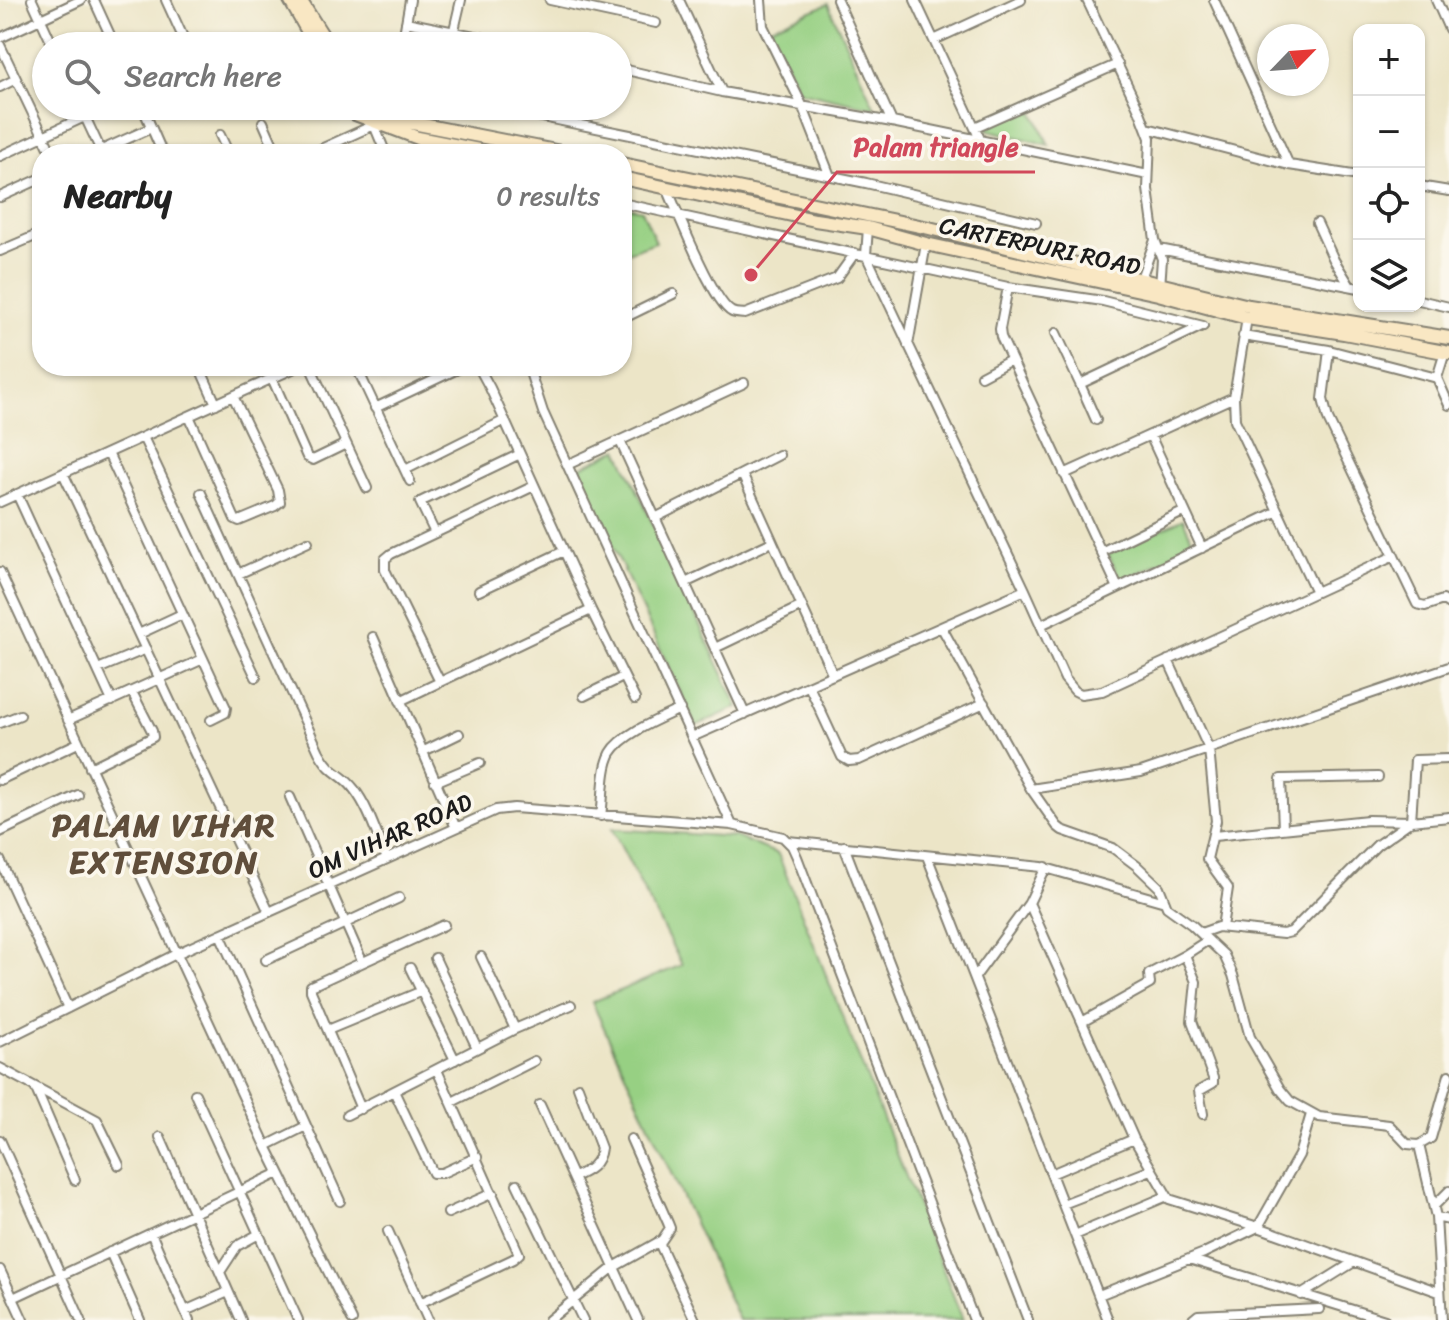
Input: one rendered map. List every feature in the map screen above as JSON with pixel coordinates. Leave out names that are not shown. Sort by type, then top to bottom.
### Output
[{"type":"main road","points":[[290,0],[313,32]]},
{"type":"main road","points":[[300,0],[316,32]]},
{"type":"main road","points":[[379,120],[418,138],[448,144]]},
{"type":"main road","points":[[388,120],[511,144]]},
{"type":"main road","name":"CARTERPURI ROAD","points":[[632,166],[929,228],[1139,284]]},
{"type":"main road","name":"CARTERPURI ROAD","points":[[632,180],[815,220],[868,228],[926,244],[1249,306],[1449,338]]},
{"type":"main road","name":"CARTERPURI ROAD","points":[[1159,288],[1247,318],[1447,353]]},
{"type":"street","points":[[32,0],[47,32]]},
{"type":"street","points":[[0,38],[81,0]]},
{"type":"street","points":[[94,0],[108,32]]},
{"type":"street","points":[[166,0],[181,32]]},
{"type":"street","points":[[404,32],[410,0]]},
{"type":"street","points":[[454,30],[461,0]]},
{"type":"street","points":[[550,0],[656,23]]},
{"type":"street","points":[[679,0],[722,92]]},
{"type":"street","points":[[761,0],[763,26],[802,105],[830,176]]},
{"type":"street","points":[[837,0],[892,122]]},
{"type":"street","points":[[915,0],[981,141]]},
{"type":"street","points":[[990,0],[995,12]]},
{"type":"street","points":[[934,40],[1021,0]]},
{"type":"street","points":[[1087,0],[1147,128],[1151,147],[1148,175],[1159,288]]},
{"type":"street","points":[[1214,0],[1289,165]]},
{"type":"street","points":[[1436,0],[1449,29]]},
{"type":"street","points":[[406,22],[463,32]]},
{"type":"street","points":[[0,45],[32,113]]},
{"type":"street","points":[[975,127],[1118,64]]},
{"type":"street","points":[[632,71],[722,92],[892,122],[1148,175]]},
{"type":"street","points":[[0,87],[16,79]]},
{"type":"street","points":[[35,120],[47,144]]},
{"type":"street","points":[[0,156],[78,120]]},
{"type":"street","points":[[86,120],[95,144]]},
{"type":"street","points":[[148,120],[158,144]]},
{"type":"street","points":[[327,144],[368,120]]},
{"type":"street","points":[[374,120],[382,144]]},
{"type":"street","points":[[556,120],[830,176],[1036,223]]},
{"type":"street","points":[[263,122],[273,144]]},
{"type":"street","points":[[117,144],[151,128]]},
{"type":"street","points":[[1147,128],[1289,165],[1353,175]]},
{"type":"street","points":[[220,135],[224,144]]},
{"type":"street","points":[[0,197],[32,183]]},
{"type":"street","points":[[1425,187],[1449,191]]},
{"type":"street","points":[[667,188],[720,300],[732,312],[745,314],[837,278],[855,253]]},
{"type":"street","points":[[632,205],[1008,287],[1103,301],[1203,326]]},
{"type":"street","points":[[1317,223],[1334,260],[1353,284]]},
{"type":"street","points":[[868,228],[866,255],[1065,679],[1075,691],[1081,694],[1102,691],[1394,556]]},
{"type":"street","points":[[0,251],[32,237]]},
{"type":"street","points":[[907,346],[926,244]]},
{"type":"street","points":[[1139,284],[1157,245]]},
{"type":"street","points":[[1157,245],[1353,287]]},
{"type":"street","points":[[1008,287],[1000,329],[1011,360],[1118,588]]},
{"type":"street","points":[[632,314],[673,294]]},
{"type":"street","points":[[1425,301],[1449,307]]},
{"type":"street","points":[[1203,326],[1208,306]]},
{"type":"street","points":[[1247,318],[1234,397],[1235,420],[1316,592]]},
{"type":"street","points":[[1080,384],[1203,326]]},
{"type":"street","points":[[1056,333],[1096,420]]},
{"type":"street","points":[[1243,336],[1329,350],[1437,378]]},
{"type":"street","points":[[1329,350],[1323,399],[1328,419],[1419,606],[1443,600],[1449,604]]},
{"type":"street","points":[[1447,353],[1437,378],[1449,405]]},
{"type":"street","points":[[981,376],[1011,360]]},
{"type":"street","points":[[203,376],[216,404]]},
{"type":"street","points":[[0,502],[276,376]]},
{"type":"street","points":[[315,376],[367,488]]},
{"type":"street","points":[[361,376],[410,481]]},
{"type":"street","points":[[375,408],[443,376]]},
{"type":"street","points":[[483,376],[635,699]]},
{"type":"street","points":[[531,376],[543,412],[732,825]]},
{"type":"street","points":[[272,378],[307,457],[313,460],[346,444]]},
{"type":"street","points":[[569,464],[744,383]]},
{"type":"street","points":[[189,416],[235,519],[243,520],[275,506],[280,502],[278,490],[233,396]]},
{"type":"street","points":[[1064,474],[1234,397]]},
{"type":"street","points":[[405,470],[505,420]]},
{"type":"street","points":[[1150,435],[1202,548]]},
{"type":"street","points":[[143,437],[256,677]]},
{"type":"street","points":[[620,441],[745,714]]},
{"type":"street","points":[[108,453],[227,710],[211,720]]},
{"type":"street","points":[[435,533],[420,502],[520,454]]},
{"type":"street","points":[[655,518],[779,455]]},
{"type":"street","points":[[63,473],[269,912]]},
{"type":"street","points":[[742,474],[833,675]]},
{"type":"street","points":[[440,682],[384,564],[385,559],[534,486]]},
{"type":"street","points":[[201,493],[325,762],[332,772],[348,781],[359,796],[387,859]]},
{"type":"street","points":[[17,494],[112,701]]},
{"type":"street","points":[[1101,552],[1185,511]]},
{"type":"street","points":[[1041,625],[1278,511]]},
{"type":"street","points":[[238,574],[308,542]]},
{"type":"street","points":[[685,583],[772,542]]},
{"type":"street","points":[[479,591],[564,551]]},
{"type":"street","points":[[0,572],[266,1146],[352,1320]]},
{"type":"street","points":[[692,737],[1025,590]]},
{"type":"street","points":[[715,648],[802,606]]},
{"type":"street","points":[[400,701],[591,610]]},
{"type":"street","points":[[139,634],[182,614]]},
{"type":"street","points":[[942,628],[1031,789],[1062,830],[1118,851],[1154,881],[1165,902],[1205,936],[1230,965],[1247,1031],[1273,1078],[1290,1101],[1311,1114],[1330,1119],[1389,1125],[1407,1144],[1419,1145],[1431,1138],[1449,1075]]},
{"type":"street","points":[[373,637],[456,828]]},
{"type":"street","points":[[98,669],[146,649]]},
{"type":"street","points":[[68,720],[203,659]]},
{"type":"street","points":[[1168,660],[1209,749],[1215,796],[1214,836],[1207,859],[1228,888],[1222,927]]},
{"type":"street","points":[[1031,789],[1133,774],[1449,667]]},
{"type":"street","points":[[584,696],[623,677]]},
{"type":"street","points":[[809,686],[842,757],[849,761],[859,760],[984,703]]},
{"type":"street","points":[[90,768],[153,737],[132,692]]},
{"type":"street","points":[[601,816],[613,750],[641,729],[680,709]]},
{"type":"street","points":[[0,723],[20,715]]},
{"type":"street","points":[[422,752],[459,734]]},
{"type":"street","points":[[0,780],[78,743]]},
{"type":"street","points":[[1082,1022],[1150,984],[1149,974],[1185,955],[1205,936],[1222,927],[1283,934],[1291,932],[1366,854],[1411,821],[1415,760],[1449,759]]},
{"type":"street","points":[[435,782],[480,763]]},
{"type":"street","points":[[1283,828],[1281,779],[1378,777]]},
{"type":"street","points":[[0,832],[78,795]]},
{"type":"street","points":[[290,797],[362,961]]},
{"type":"street","name":"OM VIHAR ROAD","points":[[0,1042],[176,954],[503,809],[732,825],[776,834],[787,841],[1046,867],[1165,902]]},
{"type":"street","points":[[1214,836],[1368,820],[1411,821],[1449,817]]},
{"type":"street","points":[[787,841],[797,857],[974,1320]]},
{"type":"street","points":[[844,846],[1028,1320]]},
{"type":"street","points":[[927,856],[1099,1295],[1104,1319]]},
{"type":"street","points":[[0,860],[68,1008]]},
{"type":"street","points":[[975,977],[1029,903],[1046,867]]},
{"type":"street","points":[[266,960],[399,898]]},
{"type":"street","points":[[1029,903],[1134,1139],[1167,1196],[1439,1292]]},
{"type":"street","points":[[361,1109],[311,986],[444,925]]},
{"type":"street","points":[[220,934],[340,1201]]},
{"type":"street","points":[[1185,955],[1196,982],[1192,1021],[1213,1078],[1213,1083],[1199,1091],[1203,1114]]},
{"type":"street","points":[[481,957],[515,1029]]},
{"type":"street","points":[[435,958],[477,1048]]},
{"type":"street","points":[[410,968],[455,1060]]},
{"type":"street","points":[[328,1030],[422,991]]},
{"type":"street","points":[[347,1115],[515,1029],[571,1005]]},
{"type":"street","points":[[452,1102],[534,1061]]},
{"type":"street","points":[[0,1068],[97,1120],[119,1165]]},
{"type":"street","points":[[420,1303],[518,1257],[519,1249],[437,1070]]},
{"type":"street","points":[[35,1087],[75,1180]]},
{"type":"street","points":[[574,1177],[593,1166],[601,1148],[578,1087]]},
{"type":"street","points":[[394,1091],[433,1173],[442,1173],[477,1157]]},
{"type":"street","points":[[195,1094],[298,1320]]},
{"type":"street","points":[[540,1105],[638,1320]]},
{"type":"street","points":[[1099,1295],[1258,1227],[1299,1155],[1311,1114]]},
{"type":"street","points":[[266,1146],[306,1126]]},
{"type":"street","points":[[160,1137],[241,1320]]},
{"type":"street","points":[[549,1320],[614,1267],[668,1234],[668,1223],[631,1139]]},
{"type":"street","points":[[1051,1174],[1134,1139]]},
{"type":"street","points":[[0,1140],[81,1320]]},
{"type":"street","points":[[1419,1145],[1436,1217],[1442,1320]]},
{"type":"street","points":[[1063,1204],[1151,1170]]},
{"type":"street","points":[[13,1298],[279,1173]]},
{"type":"street","points":[[517,1184],[583,1320]]},
{"type":"street","points":[[1434,1206],[1449,1191]]},
{"type":"street","points":[[448,1213],[493,1193]]},
{"type":"street","points":[[1075,1235],[1167,1196]]},
{"type":"street","points":[[1436,1217],[1449,1220]]},
{"type":"street","points":[[388,1231],[428,1320]]},
{"type":"street","points":[[151,1233],[187,1316],[228,1292]]},
{"type":"street","points":[[220,1272],[237,1246],[259,1234]]},
{"type":"street","points":[[662,1240],[661,1247],[695,1320]]},
{"type":"street","points":[[110,1252],[140,1320]]},
{"type":"street","points":[[1188,1259],[1301,1295],[1318,1305],[1321,1320]]},
{"type":"street","points":[[1301,1295],[1354,1262]]},
{"type":"street","points":[[0,1270],[23,1320]]},
{"type":"street","points":[[1192,1320],[1198,1315],[1318,1305],[1385,1320]]},
{"type":"green space","points":[[828,4],[875,108],[799,91],[769,28]]},
{"type":"green space","points":[[1031,107],[1049,145],[985,129]]},
{"type":"green space","points":[[632,208],[642,210],[656,242],[632,250]]},
{"type":"green space","points":[[618,449],[738,707],[696,726],[577,469]]},
{"type":"green space","points":[[1183,519],[1195,546],[1121,581],[1108,554]]},
{"type":"green space","points":[[612,829],[736,837],[778,854],[963,1320],[739,1320],[592,1002],[682,965]]},
{"type":"place","name":"Palam triangle","points":[[751,275]]},
{"type":"district","name":"PALAM VIHAR EXTENSION","points":[[164,844]]}]
